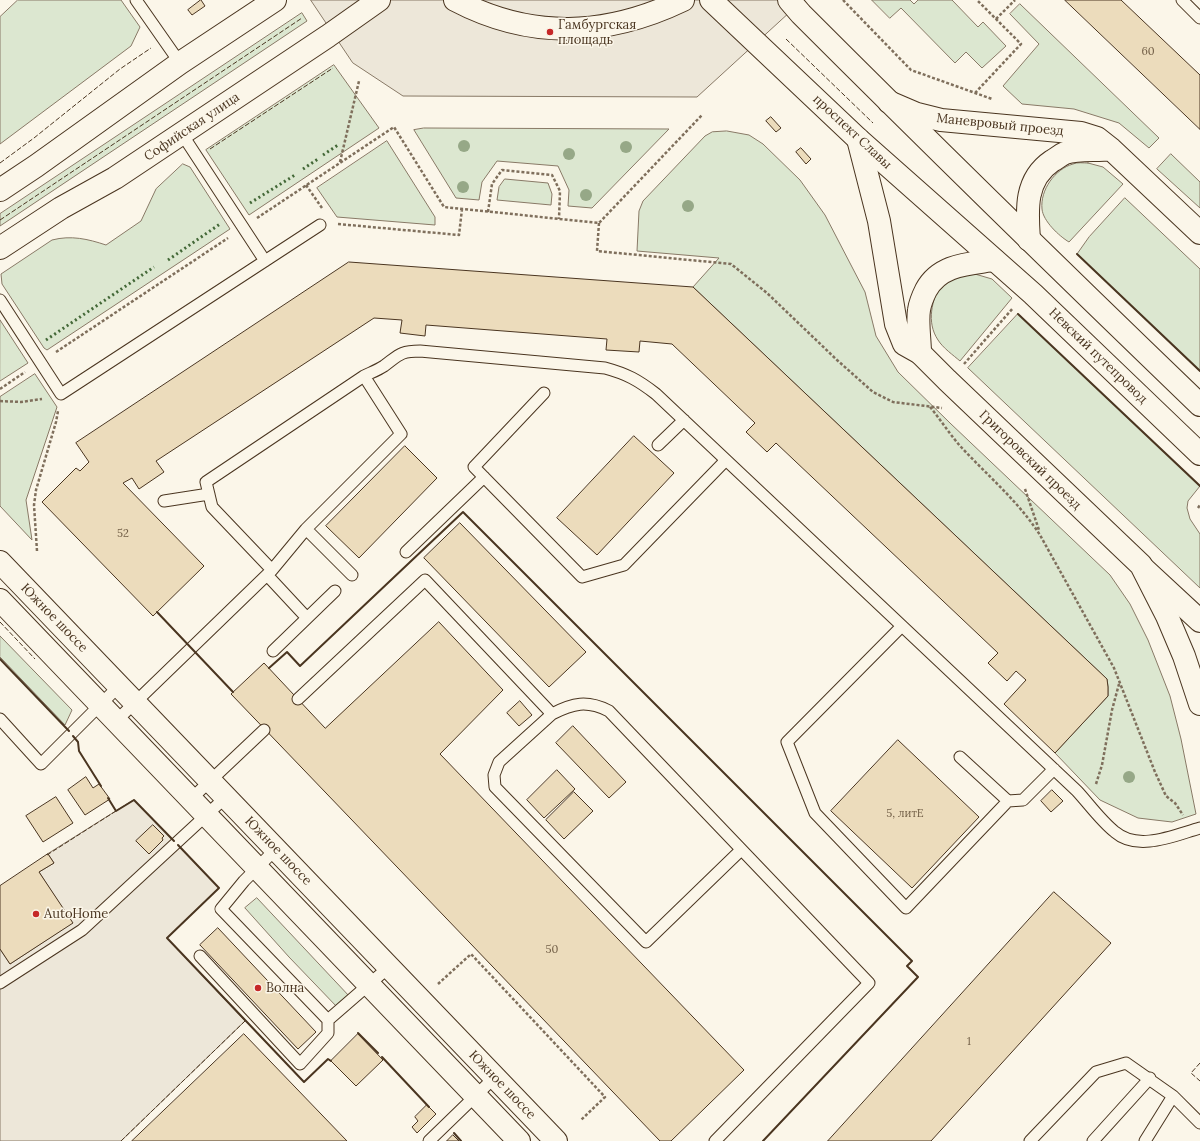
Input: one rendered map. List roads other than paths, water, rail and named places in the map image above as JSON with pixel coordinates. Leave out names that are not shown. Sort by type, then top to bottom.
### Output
[{"type":"street","points":[[0,190],[180,63],[275,0]]},
{"type":"street","name":"Софийская улица","points":[[0,248],[182,134],[379,0]]},
{"type":"street","points":[[455,0],[474,10],[506,22],[540,28],[575,29],[609,26],[642,18],[683,0]]},
{"type":"street","name":"проспект Славы","points":[[711,0],[858,139],[994,260]]},
{"type":"street","points":[[789,0],[801,14],[1029,240],[1200,405]]},
{"type":"street","name":"Маневровый проезд","points":[[889,102],[917,114],[941,120],[1081,133],[1097,138],[1111,149],[1200,233]]},
{"type":"street","name":"Григоровский проезд","points":[[858,139],[879,221],[896,324],[904,344],[920,353],[1200,621]]},
{"type":"street","name":"Маневровый проезд","points":[[1029,240],[1027,211],[1029,191],[1038,175],[1048,164],[1063,154],[1111,149]]},
{"type":"street","points":[[920,353],[918,310],[929,285],[936,277],[954,267],[994,260]]},
{"type":"street","name":"Невский путепровод","points":[[994,260],[1033,294],[1200,454]]},
{"type":"street","name":"Южное шоссе","points":[[0,562],[556,1141]]},
{"type":"street","name":"Григоровский проезд","points":[[1141,565],[1167,616],[1184,656],[1200,704]]},
{"type":"street","name":"Южное шоссе","points":[[0,600],[519,1141]]},
{"type":"lane","points":[[136,0],[180,63]]},
{"type":"lane","points":[[1182,0],[1200,18]]},
{"type":"lane","points":[[182,134],[265,261]]},
{"type":"lane","points":[[0,300],[61,394],[320,225]]},
{"type":"lane","points":[[307,618],[212,507],[206,482],[364,376],[383,366],[400,353],[410,351],[605,368],[632,377],[656,394],[1054,769],[1115,833],[1132,841],[1147,841],[1200,828]]},
{"type":"lane","points":[[116,721],[269,573],[306,529],[400,434],[364,376]]},
{"type":"lane","points":[[544,393],[474,467],[582,577],[624,565],[726,460]]},
{"type":"lane","points":[[658,445],[684,420]]},
{"type":"lane","points":[[406,552],[484,477]]},
{"type":"lane","points":[[164,501],[209,494]]},
{"type":"lane","points":[[306,529],[352,575]]},
{"type":"lane","points":[[298,699],[425,580],[552,714]]},
{"type":"lane","points":[[273,651],[335,591]]},
{"type":"lane","points":[[902,626],[787,742],[815,813],[906,908],[1008,801],[1023,800],[1054,769]]},
{"type":"lane","points":[[0,719],[41,764],[119,686]]},
{"type":"lane","points":[[715,1141],[869,983],[609,712],[598,706],[583,704],[566,707],[552,714],[499,762],[494,775],[495,787],[646,942],[741,850]]},
{"type":"lane","points":[[191,800],[264,730]]},
{"type":"lane","points":[[960,757],[1008,801]]},
{"type":"lane","points":[[0,983],[82,930],[226,797]]},
{"type":"lane","points":[[200,956],[300,1064],[328,1033],[328,1020],[221,909],[244,881],[276,849]]},
{"type":"lane","points":[[328,1020],[388,967]]},
{"type":"lane","points":[[1030,1141],[1096,1072],[1126,1063],[1150,1078],[1173,1096],[1200,1123]]},
{"type":"lane","points":[[429,1141],[495,1077]]},
{"type":"lane","points":[[1093,1141],[1150,1078]]},
{"type":"lane","points":[[1145,1141],[1173,1096]]},
{"type":"place","name":"Гамбургская площадь","points":[[550,32]]},
{"type":"place","name":"AutoHome","points":[[36,914]]},
{"type":"place","name":"Волна","points":[[258,988]]}]
